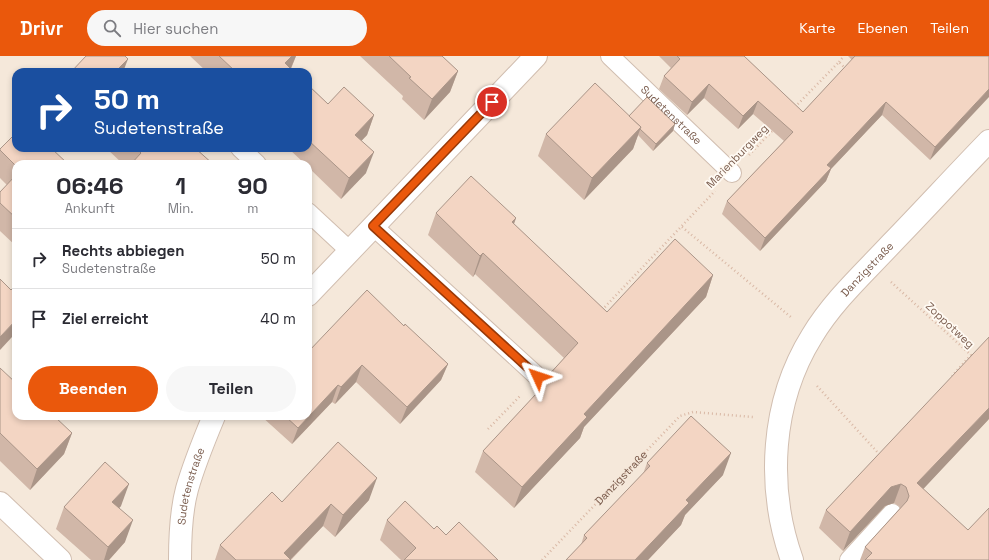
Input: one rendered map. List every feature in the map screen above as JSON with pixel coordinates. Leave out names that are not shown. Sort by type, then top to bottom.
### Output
[{"type":"street","points":[[312,291],[536,56]]},
{"type":"street","name":"Danzigstraße","points":[[792,560],[781,515],[776,484],[776,449],[786,390],[796,364],[812,335],[841,297],[989,141]]},
{"type":"street","name":"Sudetenstraße","points":[[180,560],[180,533],[186,490],[199,451],[212,420]]},
{"type":"street","points":[[0,503],[60,560]]},
{"type":"lane","name":"Sudetenstraße","points":[[610,56],[732,173]]},
{"type":"lane","points":[[244,152],[253,160]]},
{"type":"lane","points":[[312,216],[350,251]]},
{"type":"lane","points":[[373,226],[538,377]]},
{"type":"lane","points":[[849,560],[892,513]]},
{"type":"path","points":[[790,112],[844,56]]},
{"type":"path","points":[[838,62],[850,72]]},
{"type":"path","name":"Marienburgweg","points":[[599,313],[780,123]]},
{"type":"path","points":[[682,227],[812,335]]},
{"type":"path","name":"Zoppotweg","points":[[872,264],[971,355],[950,379]]},
{"type":"path","points":[[796,364],[885,460]]},
{"type":"path","points":[[488,429],[538,377]]},
{"type":"path","name":"Danzigstraße","points":[[542,560],[680,416],[693,412],[780,419]]},
{"type":"path","points":[[880,454],[885,448]]},
{"type":"shaded area","points":[[0,56],[989,56],[989,560],[0,560]]},
{"type":"building","points":[[86,56],[125,56],[128,59],[119,68],[75,68]]},
{"type":"building","points":[[219,56],[292,56],[285,63],[290,68],[232,68]]},
{"type":"building","points":[[389,56],[442,56],[458,71],[432,99],[409,78],[411,77]]},
{"type":"building","points":[[677,56],[744,56],[803,112],[855,56],[989,56],[989,89],[935,147],[886,102],[827,165],[831,168],[765,238],[727,201],[793,132],[758,101],[743,116],[709,84],[692,102],[664,76],[680,59]]},
{"type":"building","points":[[595,83],[641,127],[592,178],[546,134]]},
{"type":"building","points":[[344,87],[374,115],[355,135],[374,152],[349,178],[312,144],[312,89],[328,104]]},
{"type":"building","points":[[647,97],[675,124],[656,144],[629,116]]},
{"type":"building","points":[[12,137],[12,152],[55,152],[64,160],[12,160],[12,162],[0,149]]},
{"type":"building","points":[[140,152],[200,152],[208,160],[135,160],[141,153]]},
{"type":"building","points":[[471,176],[516,218],[512,222],[607,312],[675,239],[713,275],[584,414],[587,417],[522,487],[483,451],[549,380],[546,378],[578,343],[483,253],[480,256],[436,213]]},
{"type":"building","points":[[12,179],[12,214],[0,203],[0,192]]},
{"type":"building","points":[[0,279],[11,290],[12,289],[12,324],[0,337]]},
{"type":"building","points":[[367,290],[404,326],[405,324],[448,364],[407,407],[362,365],[341,387],[338,385],[312,413],[312,348]]},
{"type":"building","points":[[989,337],[989,408],[917,483],[968,530],[989,508],[989,560],[865,560],[872,553],[865,547],[907,501],[909,496],[906,487],[901,484],[891,487],[850,532],[826,510]]},
{"type":"building","points":[[0,368],[12,379],[12,420],[58,420],[72,433],[37,469],[0,433]]},
{"type":"building","points":[[691,416],[731,453],[686,500],[689,503],[635,560],[566,560],[587,538],[584,535],[650,466],[647,463]]},
{"type":"building","points":[[289,420],[305,420],[298,428]]},
{"type":"building","points":[[338,442],[377,478],[343,515],[331,504],[284,553],[291,560],[236,560],[220,545],[272,492],[282,502]]},
{"type":"building","points":[[105,462],[129,484],[112,502],[133,520],[108,547],[64,507]]},
{"type":"building","points":[[405,501],[434,529],[437,526],[446,535],[459,522],[498,560],[404,560],[416,548],[387,520]]},
{"type":"route","points":[[492,102],[373,226],[538,377]]}]
